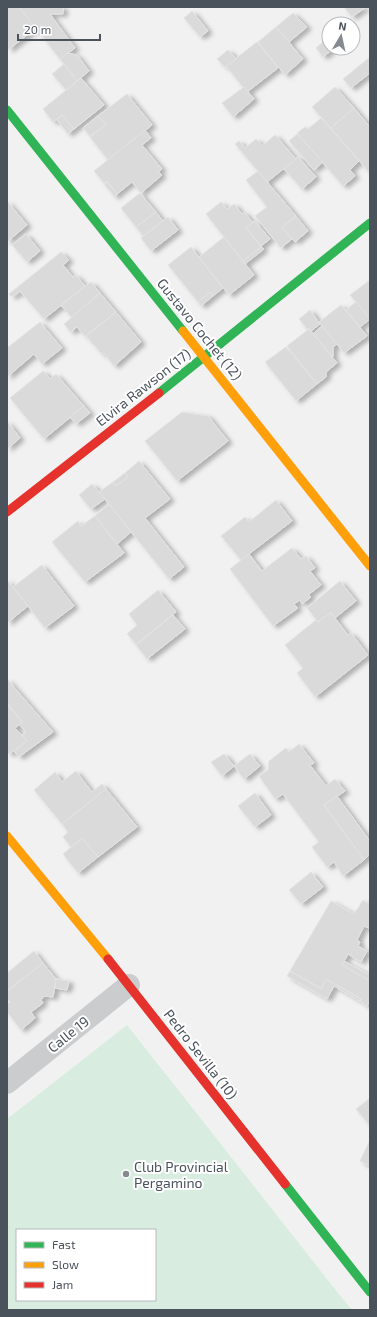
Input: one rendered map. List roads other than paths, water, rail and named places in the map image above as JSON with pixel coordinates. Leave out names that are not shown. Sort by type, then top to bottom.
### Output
[{"type":"street","name":"Gustavo Cochet (12)","points":[[7,110],[370,566]]},
{"type":"street","name":"Elvira Rawson (17)","points":[[7,512],[204,357],[370,223]]},
{"type":"street","name":"Pedro Sevilla (10)","points":[[7,836],[129,985],[370,1292]]},
{"type":"street","name":"Calle 19","points":[[7,1083],[129,985]]},
{"type":"place","name":"Club Provincial Pergamino","points":[[126,1174]]}]
